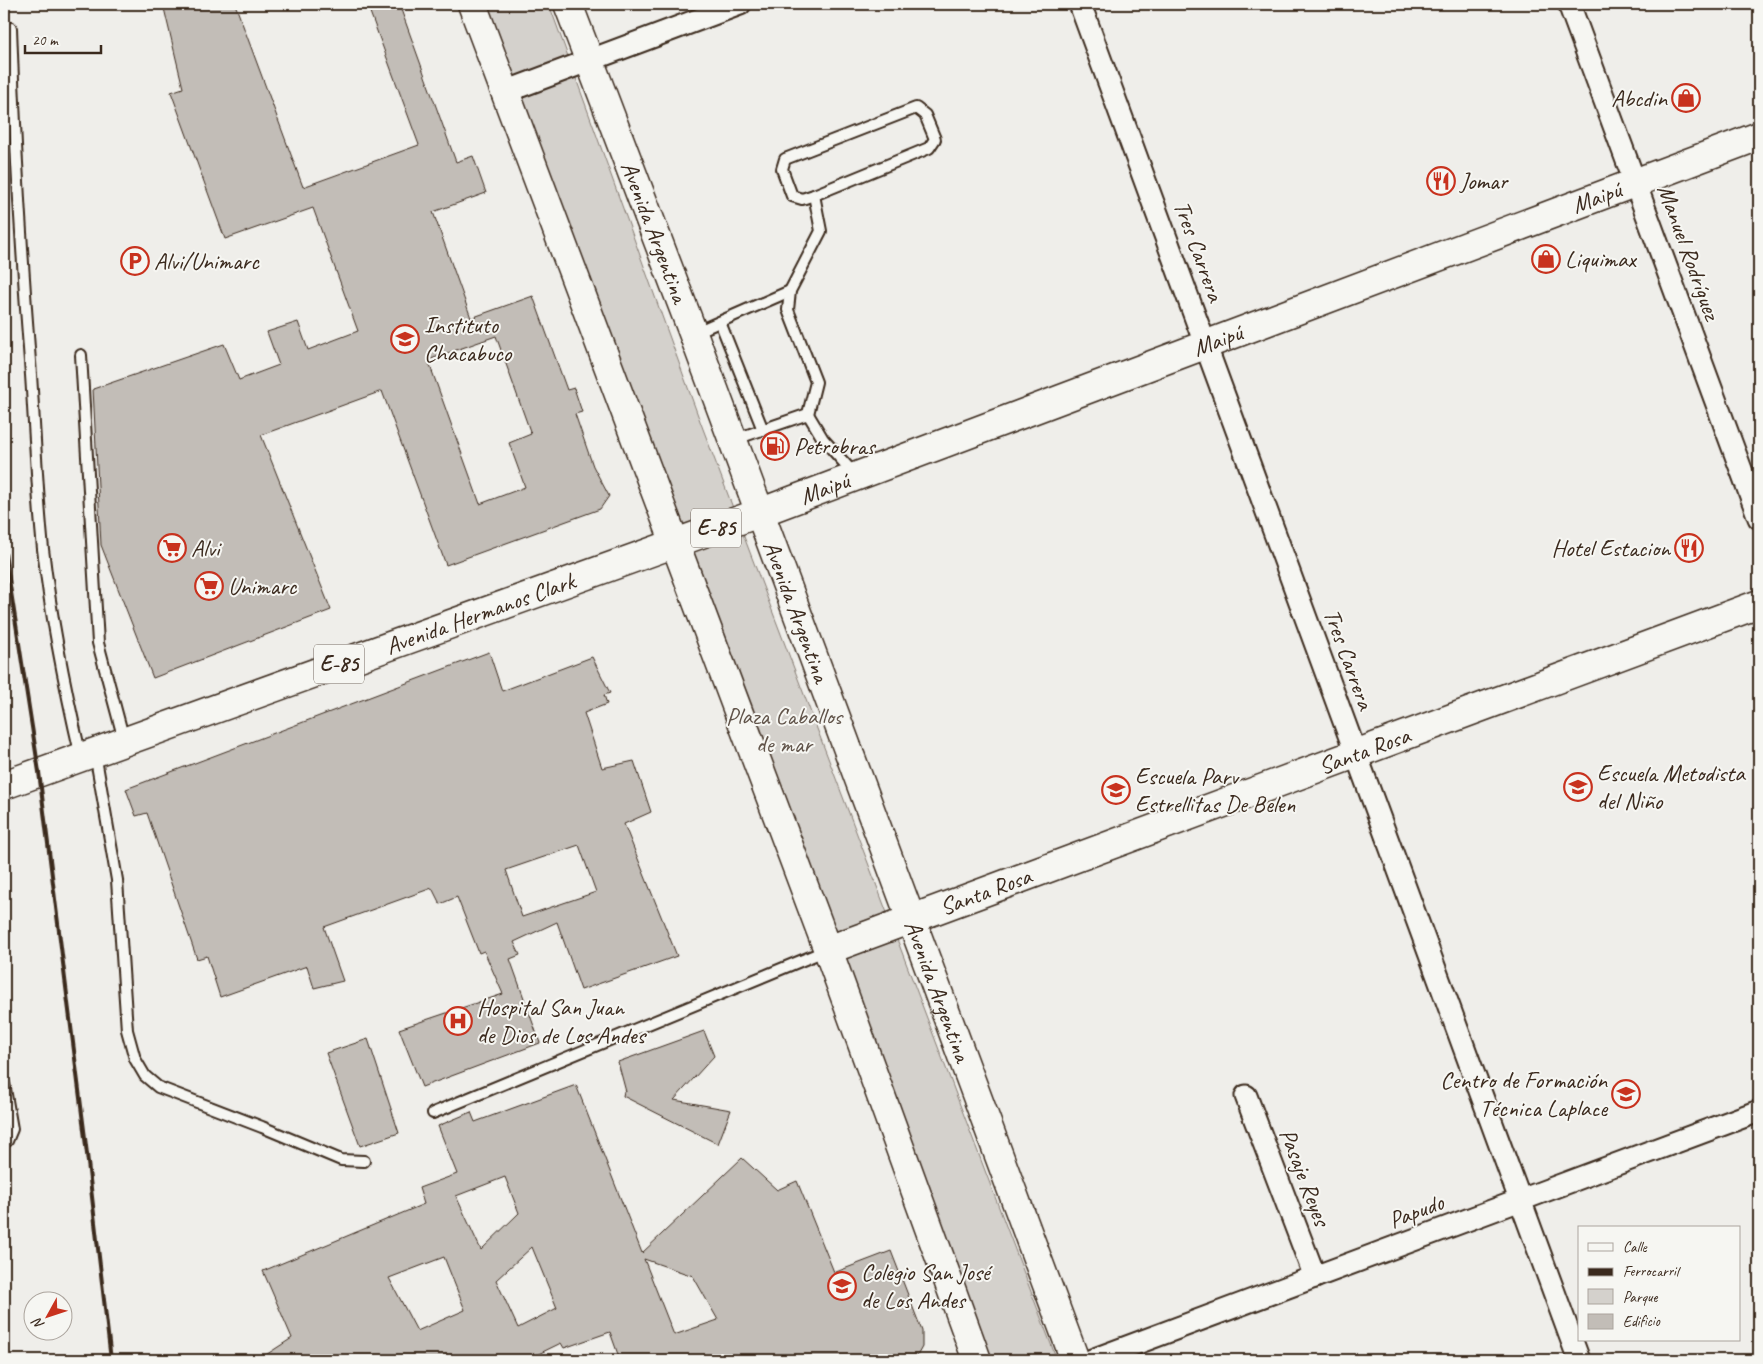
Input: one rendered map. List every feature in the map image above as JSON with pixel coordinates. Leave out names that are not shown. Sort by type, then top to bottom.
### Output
[{"type":"main road","points":[[472,4],[828,950],[977,1360]]},
{"type":"main road","name":"Avenida Argentina","points":[[568,4],[693,334],[758,513],[1075,1360]]},
{"type":"main road","name":"Maipú","points":[[674,544],[1759,136]]},
{"type":"main road","name":"Avenida Hermanos Clark","points":[[4,785],[674,544]]},
{"type":"main road","name":"Santa Rosa","points":[[828,950],[1759,604]]},
{"type":"street","points":[[505,92],[740,4]]},
{"type":"street","name":"Tres Carrera","points":[[1080,4],[1580,1360]]},
{"type":"street","name":"Manuel Rodríguez","points":[[1569,4],[1759,518]]},
{"type":"street","name":"Pasaje Reyes","points":[[1246,1096],[1315,1277]]},
{"type":"street","name":"Papudo","points":[[1092,1360],[1759,1110]]},
{"type":"lane","points":[[11,28],[21,234],[44,550],[62,672],[88,755],[117,880],[127,1030],[135,1058],[145,1076],[158,1086],[262,1126],[341,1160],[364,1161]]},
{"type":"lane","points":[[916,108],[925,115],[935,139],[929,148],[814,195],[802,199],[792,196],[782,169],[785,160],[916,108]]},
{"type":"lane","points":[[814,195],[821,231],[790,291],[788,310],[816,382],[808,414],[823,439],[856,476]]},
{"type":"lane","points":[[693,334],[790,291]]},
{"type":"lane","points":[[720,322],[763,430]]},
{"type":"lane","points":[[81,355],[98,643],[124,742]]},
{"type":"lane","points":[[732,441],[808,414]]},
{"type":"lane","points":[[433,1113],[828,950]]},
{"type":"lane","points":[[4,1083],[12,1129],[7,1141],[4,1142]]},
{"type":"green space","name":"Plaza Caballos de mar","points":[[475,4],[549,4],[700,421],[1057,1360],[988,1360]]},
{"type":"building","points":[[163,4],[235,4],[303,187],[419,145],[367,4],[399,4],[456,162],[473,156],[486,193],[433,212],[471,318],[533,296],[567,390],[574,388],[582,412],[575,414],[593,466],[609,496],[600,509],[446,565],[382,391],[261,435],[331,610],[153,678],[101,545],[93,389],[224,344],[239,380],[279,365],[267,332],[298,322],[308,350],[358,331],[313,208],[225,239],[171,92],[183,88]],"holes":[[[496,336],[531,434],[509,443],[525,487],[480,504],[428,360]]]},
{"type":"building","points":[[489,652],[502,691],[592,657],[610,693],[604,695],[607,704],[584,713],[602,768],[634,761],[651,812],[624,824],[677,956],[581,990],[557,922],[514,942],[520,955],[510,959],[540,1043],[422,1087],[399,1029],[503,994],[484,951],[479,953],[457,897],[440,904],[432,888],[324,927],[343,981],[314,988],[307,966],[220,997],[207,956],[197,959],[147,813],[136,816],[126,789]],"holes":[[[579,845],[596,892],[522,917],[506,870]]]},
{"type":"building","points":[[704,1031],[714,1056],[674,1100],[731,1110],[718,1144],[623,1096],[624,1091],[626,1092],[618,1062]]},
{"type":"building","points":[[368,1039],[399,1133],[360,1146],[326,1053]]},
{"type":"building","points":[[576,1085],[642,1253],[742,1158],[777,1190],[797,1181],[834,1272],[891,1251],[922,1331],[922,1347],[917,1356],[912,1360],[620,1360],[610,1332],[564,1348],[561,1343],[526,1360],[258,1360],[292,1338],[263,1271],[424,1204],[419,1188],[457,1174],[438,1126],[471,1112],[475,1122]],"holes":[[[505,1177],[519,1213],[481,1250],[456,1196]],[[532,1247],[557,1308],[518,1328],[496,1280]],[[444,1257],[465,1310],[417,1331],[389,1278]],[[644,1259],[693,1276],[718,1320],[674,1335]]]},
{"type":"railway","points":[[4,547],[39,772],[111,1360]]},
{"type":"place","name":"Abcdin","points":[[1686,98]]},
{"type":"place","name":"Jomar","points":[[1441,181]]},
{"type":"place","name":"Liquimax","points":[[1546,259]]},
{"type":"place","name":"Alvi/Unimarc","points":[[135,261]]},
{"type":"place","name":"Instituto Chacabuco","points":[[405,339]]},
{"type":"place","name":"Petrobras","points":[[775,446]]},
{"type":"place","name":"Alvi","points":[[172,548]]},
{"type":"place","name":"Hotel Estacion","points":[[1689,548]]},
{"type":"place","name":"Unimarc","points":[[209,586]]},
{"type":"place","name":"Escuela Metodista del Niño","points":[[1578,787]]},
{"type":"place","name":"Escuela Parv Estrellitas De Belen","points":[[1116,790]]},
{"type":"place","name":"Hospital San Juan de Dios de Los Andes","points":[[458,1021]]},
{"type":"place","name":"Centro de Formación Técnica Laplace","points":[[1626,1094]]},
{"type":"place","name":"Colegio San José de Los Andes","points":[[842,1286]]}]
